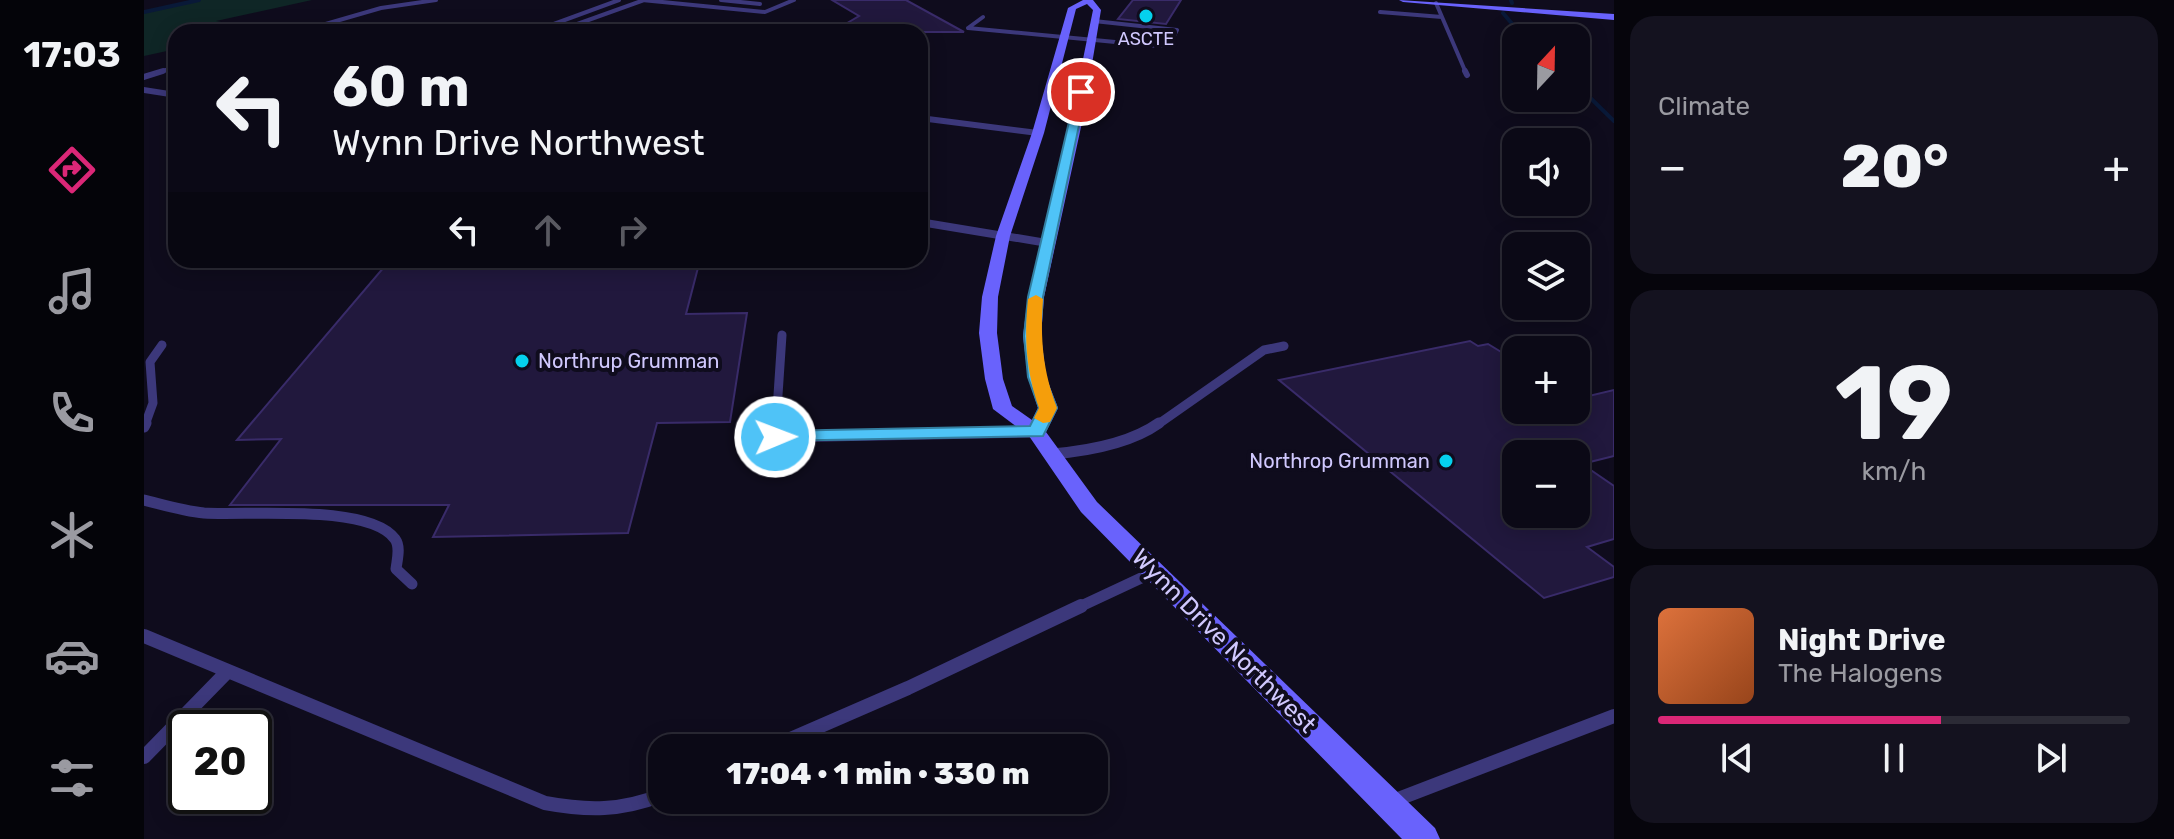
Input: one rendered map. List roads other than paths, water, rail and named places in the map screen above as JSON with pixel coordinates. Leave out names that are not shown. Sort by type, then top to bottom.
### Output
[{"type":"street","name":"Wynn Drive Northwest","points":[[1036,432],[1048,408],[1037,377],[1032,336],[1036,297],[1077,118],[1089,40],[1097,10],[1089,0],[1072,8],[1038,133],[1003,236],[989,309],[988,333],[994,379],[1003,409],[1036,432],[1089,507],[1424,839]]},
{"type":"street","points":[[1403,0],[1614,17]]},
{"type":"street","points":[[144,90],[168,94]]},
{"type":"street","points":[[928,223],[1047,243]]},
{"type":"lane","points":[[326,24],[381,8],[436,0]]},
{"type":"lane","points":[[554,24],[619,0]]},
{"type":"lane","points":[[577,24],[643,0],[759,12],[794,0]]},
{"type":"lane","points":[[721,0],[760,4]]},
{"type":"lane","points":[[1436,3],[1467,75]]},
{"type":"lane","points":[[774,5],[782,6]]},
{"type":"lane","points":[[1380,12],[1442,17]]},
{"type":"lane","points":[[983,17],[968,28],[1164,46],[1169,45],[1177,30],[1094,21]]},
{"type":"lane","points":[[144,77],[168,70]]},
{"type":"lane","points":[[928,119],[1038,133]]},
{"type":"lane","points":[[782,335],[775,437],[1036,432]]},
{"type":"lane","points":[[144,427],[153,403],[150,362],[162,345]]},
{"type":"lane","points":[[1052,454],[1075,452],[1146,432],[1264,350],[1284,346]]},
{"type":"lane","points":[[144,500],[202,513],[319,514],[383,529],[395,540],[398,553],[396,569],[412,584]]},
{"type":"lane","points":[[802,734],[1155,572]]},
{"type":"lane","points":[[144,636],[226,673],[545,803],[595,812],[636,806],[648,801]]},
{"type":"lane","points":[[144,757],[226,673]]},
{"type":"lane","points":[[1388,803],[1614,716]]},
{"type":"waterway","points":[[144,12],[199,0]]},
{"type":"waterway","points":[[1503,13],[1512,24]]},
{"type":"waterway","points":[[1590,98],[1614,121]]},
{"type":"place","name":"ASCTE","points":[[1146,16]]},
{"type":"place","name":"Northrup Grumman","points":[[522,361]]},
{"type":"place","name":"Northrop Grumman","points":[[1446,461]]}]
